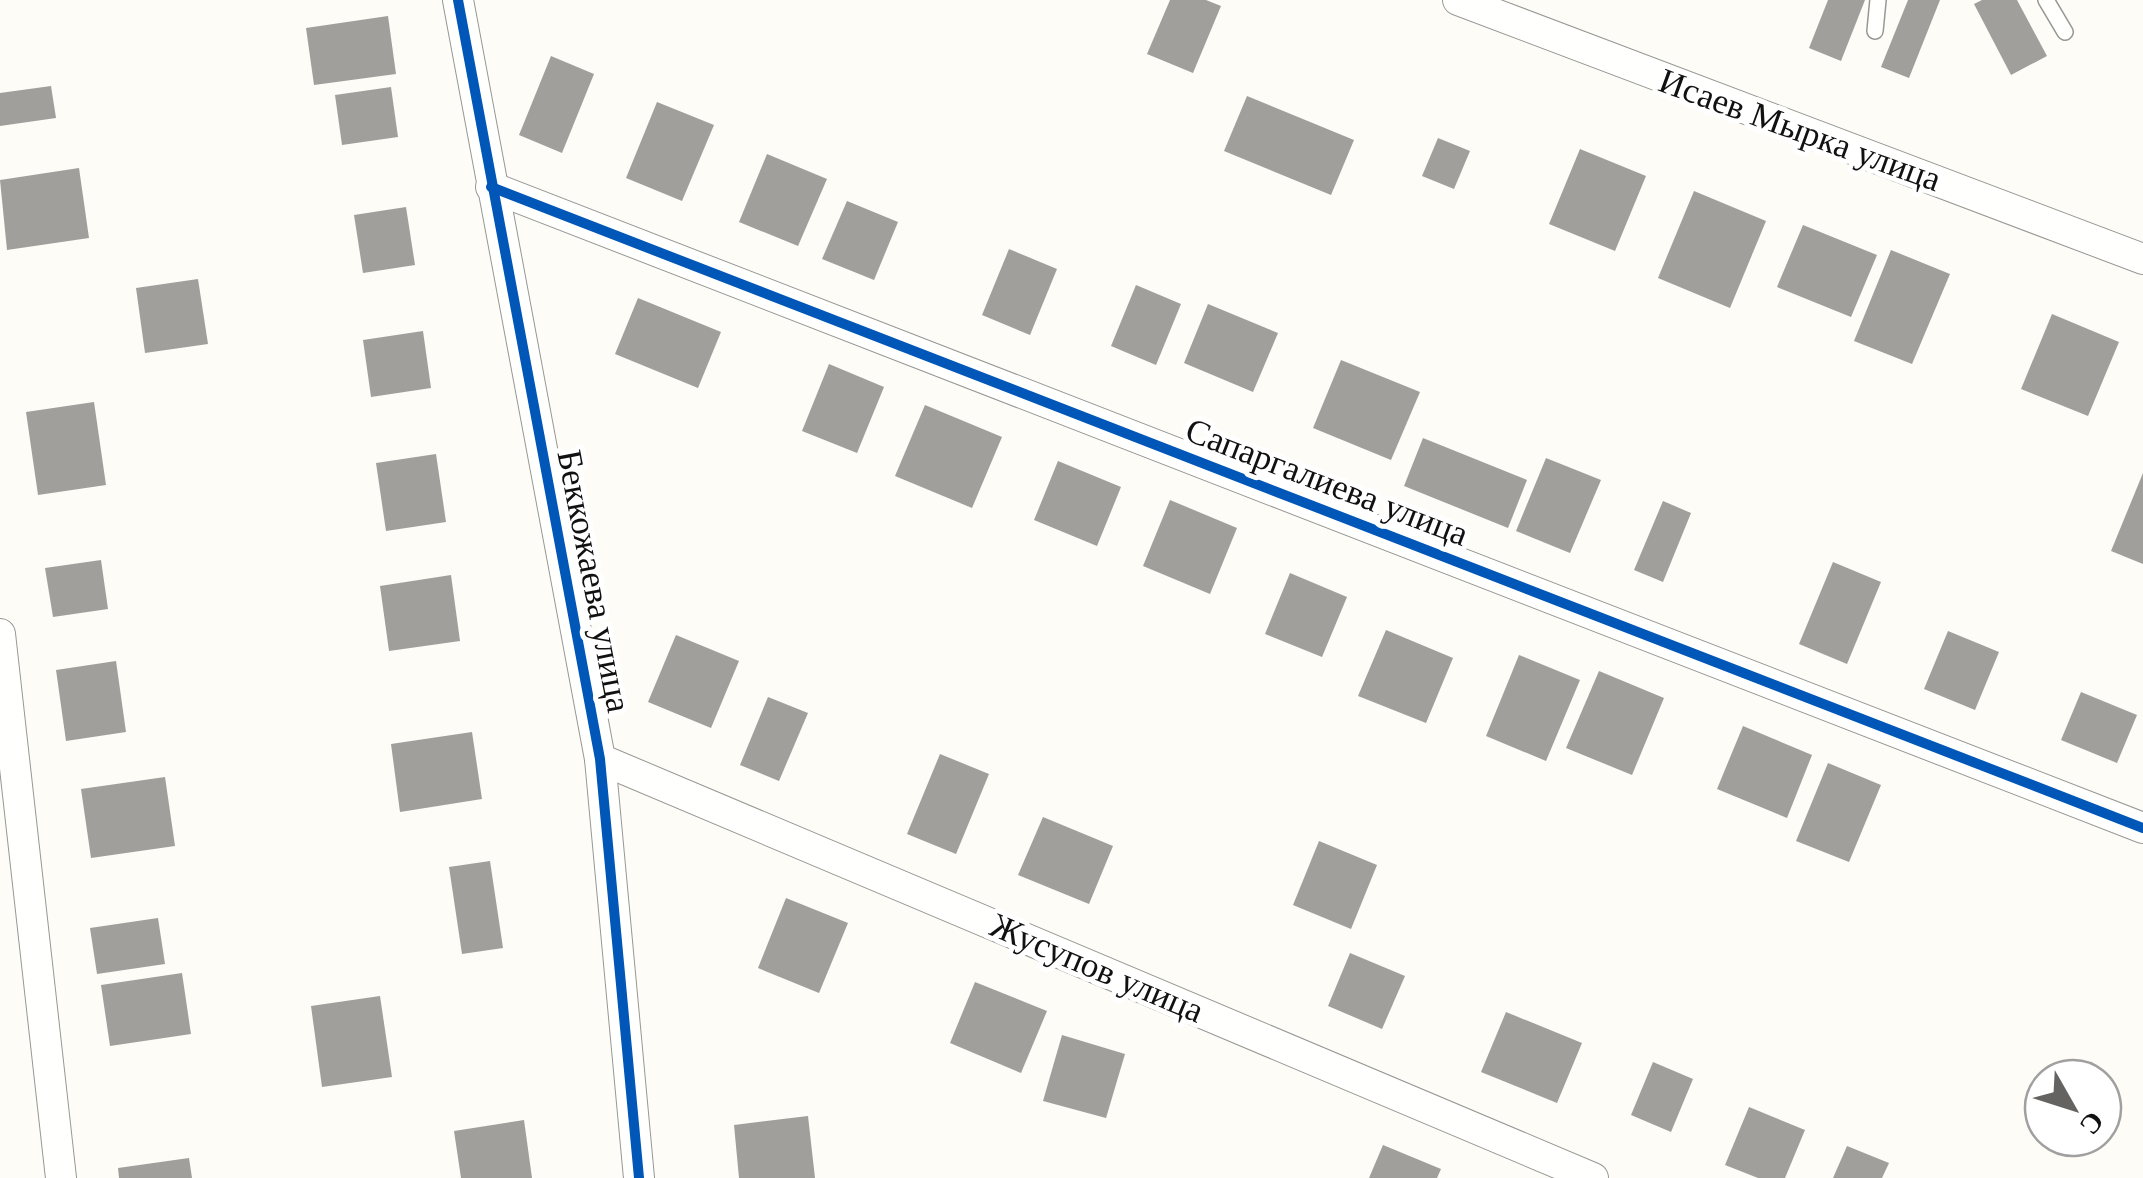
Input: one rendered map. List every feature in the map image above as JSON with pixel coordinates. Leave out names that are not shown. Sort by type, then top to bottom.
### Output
[{"type":"street","name":"Беккожаева улица","points":[[458,0],[600,759],[639,1178]]},
{"type":"street","name":"Исаев Мырка улица","points":[[1458,0],[2143,259]]},
{"type":"street","name":"Сапаргалиева улица","points":[[491,187],[2143,828]]},
{"type":"street","points":[[0,634],[61,1178]]},
{"type":"street","name":"Жусупов улица","points":[[600,759],[1593,1178]]},
{"type":"lane","points":[[1875,31],[1878,0]]},
{"type":"lane","points":[[2046,0],[2065,32]]},
{"type":"building","points":[[1170,0],[1206,0],[1221,6],[1193,73],[1147,54]]},
{"type":"building","points":[[1828,0],[1865,0],[1841,61],[1809,48]]},
{"type":"building","points":[[1908,0],[1940,0],[1909,78],[1881,67]]},
{"type":"building","points":[[1982,0],[2017,0],[2047,56],[2011,75],[1974,4]]},
{"type":"building","points":[[388,16],[396,74],[314,85],[306,28]]},
{"type":"building","points":[[551,56],[594,74],[562,153],[519,135]]},
{"type":"building","points":[[51,86],[56,118],[0,126],[0,93]]},
{"type":"building","points":[[391,87],[398,137],[342,145],[335,95]]},
{"type":"building","points":[[1247,96],[1354,140],[1331,195],[1224,151]]},
{"type":"building","points":[[657,102],[714,125],[682,201],[626,178]]},
{"type":"building","points":[[1438,138],[1470,151],[1454,189],[1422,176]]},
{"type":"building","points":[[1580,149],[1646,176],[1615,251],[1549,224]]},
{"type":"building","points":[[767,154],[827,179],[798,246],[739,222]]},
{"type":"building","points":[[79,168],[89,238],[7,250],[0,180]]},
{"type":"building","points":[[1694,191],[1766,221],[1730,308],[1658,278]]},
{"type":"building","points":[[847,201],[898,222],[874,280],[822,259]]},
{"type":"building","points":[[406,207],[415,265],[363,273],[354,215]]},
{"type":"building","points":[[1803,225],[1877,255],[1851,317],[1777,287]]},
{"type":"building","points":[[1009,249],[1057,269],[1030,335],[982,315]]},
{"type":"building","points":[[1891,250],[1950,274],[1912,364],[1854,341]]},
{"type":"building","points":[[198,279],[208,344],[145,353],[136,288]]},
{"type":"building","points":[[1136,285],[1181,304],[1156,365],[1111,346]]},
{"type":"building","points":[[638,298],[721,332],[698,388],[615,354]]},
{"type":"building","points":[[1208,304],[1278,333],[1253,392],[1184,363]]},
{"type":"building","points":[[2052,314],[2119,342],[2088,416],[2021,389]]},
{"type":"building","points":[[423,331],[431,388],[371,397],[363,340]]},
{"type":"building","points":[[1341,360],[1420,392],[1391,460],[1313,428]]},
{"type":"building","points":[[829,364],[884,387],[857,453],[802,431]]},
{"type":"building","points":[[94,402],[106,485],[38,495],[26,412]]},
{"type":"building","points":[[925,405],[1002,437],[972,508],[895,476]]},
{"type":"building","points":[[1423,438],[1527,480],[1508,528],[1404,486]]},
{"type":"building","points":[[436,454],[446,522],[386,531],[376,463]]},
{"type":"building","points":[[1546,458],[1601,480],[1570,553],[1516,531]]},
{"type":"building","points":[[1058,461],[1121,487],[1097,546],[1034,520]]},
{"type":"building","points":[[2143,473],[2143,564],[2111,551]]},
{"type":"building","points":[[1170,500],[1237,528],[1210,594],[1143,566]]},
{"type":"building","points":[[1663,501],[1691,513],[1663,582],[1634,570]]},
{"type":"building","points":[[101,560],[108,609],[53,617],[45,568]]},
{"type":"building","points":[[1833,562],[1881,582],[1847,664],[1799,644]]},
{"type":"building","points":[[1290,573],[1347,597],[1322,657],[1265,634]]},
{"type":"building","points":[[451,575],[460,641],[389,651],[380,586]]},
{"type":"building","points":[[1386,630],[1453,658],[1426,723],[1358,696]]},
{"type":"building","points":[[1948,631],[1999,652],[1975,710],[1924,689]]},
{"type":"building","points":[[676,635],[739,661],[711,728],[648,702]]},
{"type":"building","points":[[1519,655],[1580,680],[1546,761],[1486,736]]},
{"type":"building","points":[[116,661],[126,732],[66,741],[56,670]]},
{"type":"building","points":[[1599,671],[1664,698],[1632,775],[1566,748]]},
{"type":"building","points":[[2081,692],[2137,715],[2117,763],[2061,740]]},
{"type":"building","points":[[768,697],[808,713],[779,781],[740,765]]},
{"type":"building","points":[[1743,726],[1812,755],[1787,818],[1717,789]]},
{"type":"building","points":[[472,732],[482,799],[400,812],[391,744]]},
{"type":"building","points":[[940,754],[989,774],[956,854],[907,834]]},
{"type":"building","points":[[1828,763],[1881,785],[1849,862],[1796,841]]},
{"type":"building","points":[[165,777],[175,846],[91,858],[81,789]]},
{"type":"building","points":[[1043,817],[1113,846],[1089,904],[1018,875]]},
{"type":"building","points":[[1319,841],[1377,865],[1351,929],[1293,905]]},
{"type":"building","points":[[490,861],[503,948],[462,954],[449,867]]},
{"type":"building","points":[[786,898],[848,923],[819,993],[758,968]]},
{"type":"building","points":[[158,918],[165,964],[97,974],[90,928]]},
{"type":"building","points":[[1350,953],[1405,976],[1382,1029],[1328,1006]]},
{"type":"building","points":[[182,973],[191,1034],[110,1046],[101,985]]},
{"type":"building","points":[[975,982],[1047,1011],[1021,1073],[950,1043]]},
{"type":"building","points":[[380,996],[392,1077],[322,1087],[311,1006]]},
{"type":"building","points":[[1506,1012],[1582,1043],[1557,1103],[1481,1072]]},
{"type":"building","points":[[1062,1035],[1125,1054],[1106,1118],[1043,1101]]},
{"type":"building","points":[[1653,1062],[1693,1079],[1671,1132],[1631,1115]]},
{"type":"building","points":[[1749,1107],[1805,1130],[1785,1178],[1758,1178],[1725,1165]]},
{"type":"building","points":[[808,1116],[815,1178],[739,1178],[734,1125]]},
{"type":"building","points":[[524,1120],[532,1178],[461,1178],[454,1131]]},
{"type":"building","points":[[1383,1145],[1441,1169],[1437,1178],[1369,1178]]},
{"type":"building","points":[[1847,1146],[1889,1163],[1882,1178],[1833,1178]]},
{"type":"building","points":[[189,1158],[192,1178],[119,1178],[118,1168]]},
{"type":"cycle path","points":[[458,0],[600,759],[639,1178]]},
{"type":"cycle path","points":[[491,187],[2143,828]]}]
